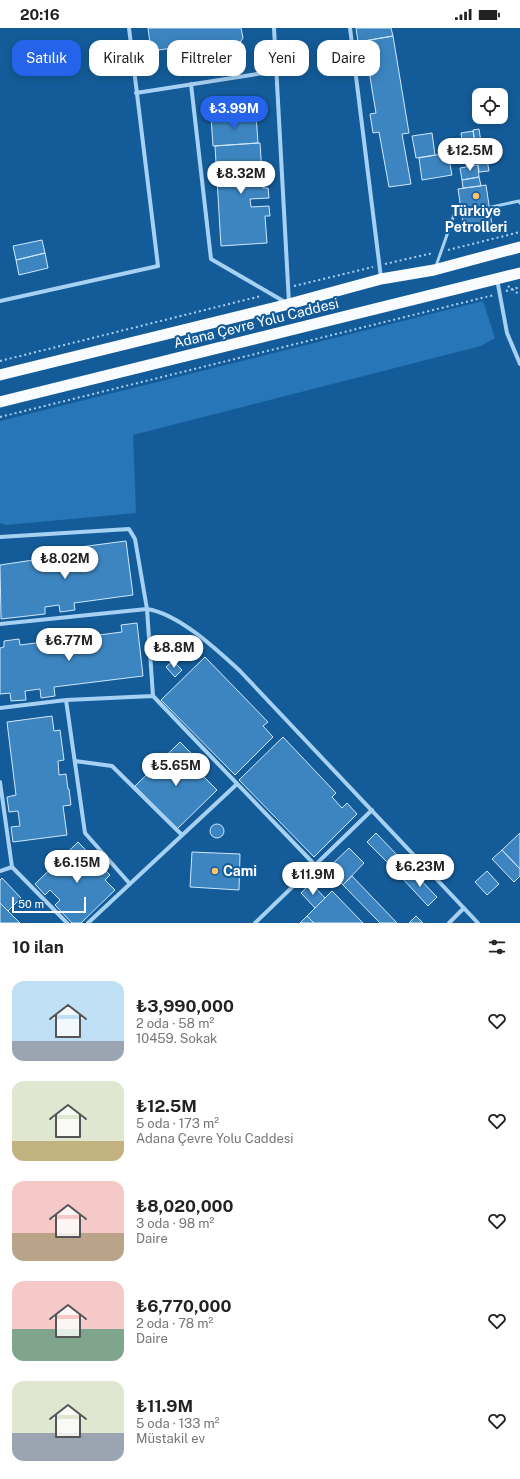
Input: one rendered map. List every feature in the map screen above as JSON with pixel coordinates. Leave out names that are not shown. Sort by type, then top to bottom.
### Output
[{"type":"highway","name":"Adana Çevre Yolu Caddesi","points":[[0,375],[289,304],[381,279],[434,270],[520,247]]},
{"type":"highway","name":"Adana Çevre Yolu Caddesi","points":[[0,402],[520,274]]},
{"type":"street","points":[[0,301],[158,266],[129,28]]},
{"type":"street","points":[[274,28],[275,40]]},
{"type":"street","points":[[350,28],[378,267],[381,279]]},
{"type":"street","points":[[136,93],[254,74]]},
{"type":"street","points":[[277,76],[289,304]]},
{"type":"street","points":[[191,84],[211,259],[289,304]]},
{"type":"street","points":[[497,279],[507,333],[520,364]]},
{"type":"street","points":[[0,537],[129,529],[135,539],[146,608],[153,696],[315,865]]},
{"type":"street","points":[[0,624],[146,608],[155,610],[200,635],[240,671],[478,923]]},
{"type":"street","points":[[0,708],[66,700],[153,696]]},
{"type":"street","points":[[66,700],[85,833],[130,884]]},
{"type":"street","points":[[75,761],[112,766],[182,835]]},
{"type":"street","points":[[0,782],[12,867],[67,923]]},
{"type":"street","points":[[88,923],[237,784]]},
{"type":"street","points":[[255,923],[372,810]]},
{"type":"street","points":[[0,871],[12,867]]},
{"type":"street","points":[[449,923],[464,908]]},
{"type":"lane","points":[[434,270],[454,215],[519,201],[520,203]]},
{"type":"path","points":[[0,417],[285,348],[520,287]]},
{"type":"shaded area","points":[[483,301],[495,338],[481,346],[133,435],[136,513],[6,525],[0,523],[0,421]]},
{"type":"building","points":[[148,28],[241,28],[243,38],[242,40],[167,40],[167,49],[159,50],[159,40],[150,40]]},
{"type":"building","points":[[356,28],[391,28],[393,36],[370,40],[358,40]]},
{"type":"building","points":[[393,36],[409,133],[402,134],[411,184],[389,187],[379,132],[373,133],[370,114],[376,113],[370,76],[380,76],[380,40],[370,40]]},
{"type":"building","points":[[256,114],[258,143],[213,146],[211,117]]},
{"type":"building","points":[[479,129],[481,142],[475,143],[473,130]]},
{"type":"building","points":[[473,131],[478,160],[465,162],[461,133]]},
{"type":"building","points":[[432,133],[435,155],[416,158],[412,136]]},
{"type":"building","points":[[484,142],[489,171],[479,172],[475,143]]},
{"type":"building","points":[[260,143],[263,188],[268,188],[269,198],[250,199],[251,207],[269,206],[270,216],[265,216],[267,243],[221,246],[215,146]]},
{"type":"building","points":[[448,153],[452,175],[422,180],[419,158]]},
{"type":"building","points":[[478,165],[479,177],[462,180],[460,168]]},
{"type":"building","points":[[479,177],[481,186],[463,188],[462,180]]},
{"type":"building","points":[[486,185],[492,225],[464,229],[458,189]]},
{"type":"building","points":[[42,240],[45,253],[16,260],[13,246]]},
{"type":"building","points":[[45,253],[48,268],[19,275],[16,260]]},
{"type":"building","points":[[126,541],[133,595],[74,603],[75,610],[60,612],[59,605],[45,607],[45,614],[1,619],[0,565],[40,559],[39,554],[52,552],[53,558],[81,554],[80,547]]},
{"type":"building","points":[[137,623],[143,676],[54,687],[55,696],[41,698],[40,689],[25,691],[26,700],[11,701],[10,693],[0,694],[0,648],[4,647],[4,641],[19,639],[20,645],[122,632],[121,625]]},
{"type":"building","points":[[205,657],[268,722],[263,726],[273,737],[235,775],[161,700]]},
{"type":"building","points":[[173,661],[182,670],[175,677],[166,667]]},
{"type":"building","points":[[52,716],[54,731],[60,730],[64,760],[58,761],[59,775],[66,774],[69,789],[71,805],[63,806],[67,835],[13,842],[11,827],[20,826],[18,811],[9,812],[7,797],[16,795],[7,722]]},
{"type":"building","points":[[283,737],[336,793],[332,797],[342,808],[347,803],[357,814],[314,857],[239,780]]},
{"type":"building","points":[[180,742],[191,753],[185,758],[217,790],[177,829],[135,786]]},
{"type":"building","points":[[217,824],[222,826],[224,831],[222,836],[217,838],[212,836],[210,831],[212,826]]},
{"type":"building","points":[[376,833],[399,857],[390,865],[367,842]]},
{"type":"building","points":[[520,833],[520,869],[502,850]]},
{"type":"building","points":[[78,842],[110,875],[105,880],[115,890],[81,923],[72,923],[55,905],[60,900],[50,890],[45,895],[35,884]]},
{"type":"building","points":[[349,848],[364,863],[343,885],[327,869]]},
{"type":"building","points":[[502,850],[520,869],[520,876],[514,882],[492,859]]},
{"type":"building","name":"Cami","points":[[192,852],[240,854],[239,890],[190,887]]},
{"type":"building","points":[[411,870],[437,897],[428,906],[402,878]]},
{"type":"building","points":[[487,871],[499,884],[487,895],[475,882]]},
{"type":"building","points":[[352,876],[397,923],[380,923],[343,885]]},
{"type":"building","points":[[2,878],[21,898],[8,911],[0,903],[0,880]]},
{"type":"building","points":[[311,883],[325,898],[315,908],[301,893]]},
{"type":"building","points":[[332,891],[363,923],[314,923],[307,916]]},
{"type":"building","points":[[0,903],[20,923],[0,923]]},
{"type":"building","points":[[307,916],[314,923],[300,923]]},
{"type":"building","points":[[416,916],[423,923],[409,923]]},
{"type":"place","name":"Türkiye Petrolleri","points":[[476,196]]},
{"type":"place","name":"Cami","points":[[215,871]]}]
